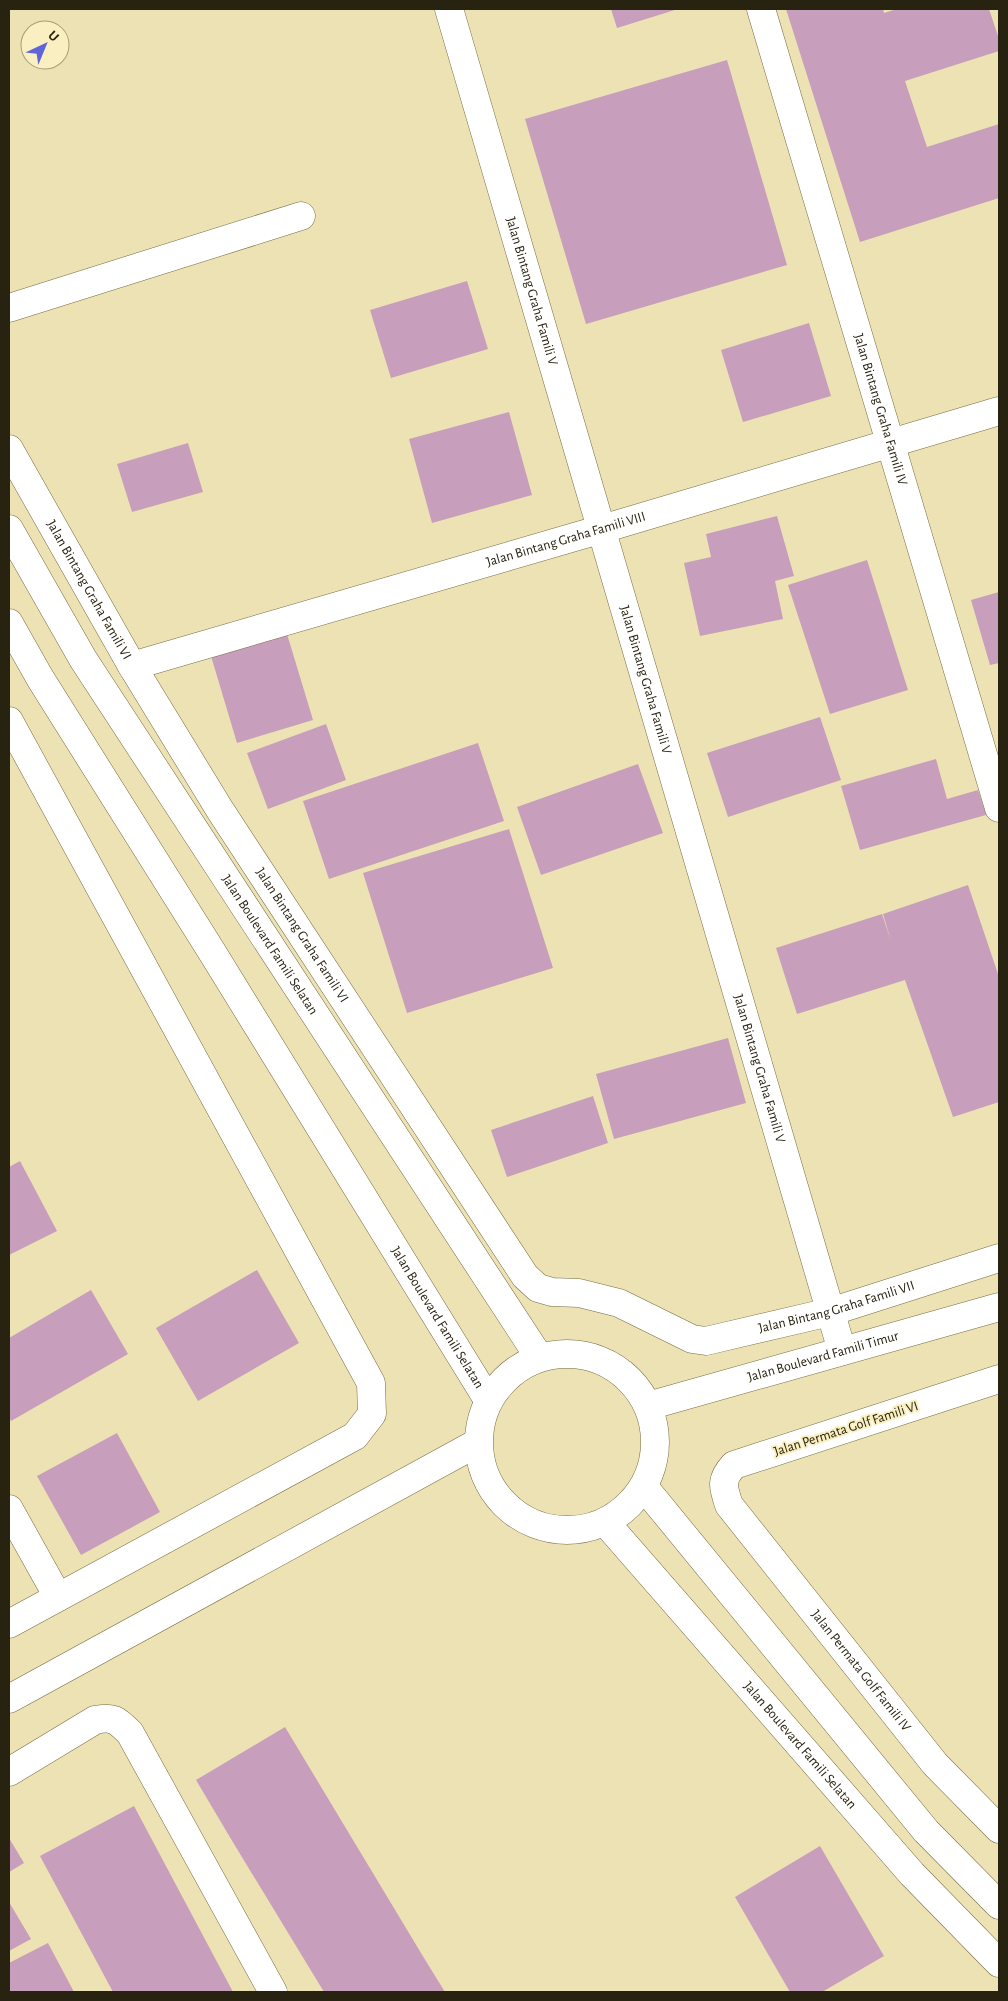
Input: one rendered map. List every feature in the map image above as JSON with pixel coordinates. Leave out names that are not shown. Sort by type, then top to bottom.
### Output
[{"type":"street","name":"Jalan Bintang Graha Famili V","points":[[449,9],[842,1351]]},
{"type":"street","name":"Jalan Bintang Graha Famili IV","points":[[761,9],[999,808]]},
{"type":"street","points":[[9,308],[300,216]]},
{"type":"street","name":"Jalan Bintang Graha Famili VIII","points":[[132,666],[890,444],[999,410]]},
{"type":"street","name":"Jalan Bintang Graha Famili VI","points":[[9,449],[132,666],[220,810],[526,1276],[538,1288],[552,1292],[579,1293],[619,1303],[673,1330]]},
{"type":"street","name":"Jalan Boulevard Famili Selatan","points":[[9,528],[83,659],[539,1357]]},
{"type":"street","name":"Jalan Boulevard Famili Selatan","points":[[9,623],[45,687],[212,952],[488,1400]]},
{"type":"street","points":[[9,721],[371,1383],[372,1414],[355,1436],[9,1624]]},
{"type":"street","name":"Jalan Bintang Graha Famili VII","points":[[673,1330],[692,1339],[706,1341],[830,1312],[999,1258]]},
{"type":"street","name":"Jalan Boulevard Famili Timur","points":[[648,1406],[999,1307]]},
{"type":"street","points":[[571,1354],[603,1361],[629,1380],[648,1406],[656,1447],[644,1487],[628,1508],[606,1523],[563,1532],[520,1519],[489,1486],[477,1444],[488,1400],[501,1382],[519,1367],[539,1357],[571,1354]]},
{"type":"street","name":"Jalan Permata Golf Famili VI","points":[[729,1505],[724,1488],[724,1480],[726,1474],[734,1465],[999,1379]]},
{"type":"street","points":[[9,1699],[477,1444]]},
{"type":"street","points":[[644,1487],[926,1830],[999,1905]]},
{"type":"street","name":"Jalan Permata Golf Famili IV","points":[[729,1505],[935,1764],[999,1829]]},
{"type":"street","points":[[9,1509],[58,1597]]},
{"type":"street","name":"Jalan Boulevard Famili Selatan","points":[[606,1523],[912,1874],[999,1963]]},
{"type":"street","points":[[9,1772],[95,1720],[106,1718],[117,1720],[130,1733],[273,1992]]},
{"type":"building","points":[[611,9],[678,9],[617,28]]},
{"type":"building","points":[[786,9],[883,9],[884,13],[897,9],[989,9],[999,39],[999,51],[905,81],[927,147],[999,124],[999,198],[860,242]]},
{"type":"building","points":[[727,60],[787,265],[586,324],[525,119]]},
{"type":"building","points":[[467,281],[488,349],[391,378],[370,310]]},
{"type":"building","points":[[809,323],[831,396],[743,422],[721,350]]},
{"type":"building","points":[[509,412],[532,495],[432,523],[409,439]]},
{"type":"building","points":[[188,443],[203,492],[132,512],[117,464]]},
{"type":"building","points":[[777,516],[794,576],[775,581],[783,619],[700,636],[684,563],[711,557],[706,534]]},
{"type":"building","points":[[867,560],[908,690],[830,714],[788,585]]},
{"type":"building","points":[[999,592],[999,663],[990,665],[971,600]]},
{"type":"building","points":[[287,634],[313,720],[237,743],[211,656]]},
{"type":"building","points":[[820,717],[841,780],[728,817],[707,753]]},
{"type":"building","points":[[326,724],[346,780],[268,809],[247,753]]},
{"type":"building","points":[[478,743],[504,821],[329,879],[303,801]]},
{"type":"building","points":[[936,759],[947,799],[978,790],[986,815],[860,850],[841,786]]},
{"type":"building","points":[[638,764],[663,833],[541,875],[517,807]]},
{"type":"building","points":[[509,829],[553,968],[407,1013],[363,873]]},
{"type":"building","points":[[968,885],[999,977],[999,1102],[953,1117],[905,980],[797,1014],[776,948],[882,914],[891,941],[883,914]]},
{"type":"building","points":[[728,1038],[746,1103],[614,1139],[596,1074]]},
{"type":"building","points":[[593,1096],[608,1143],[507,1177],[491,1130]]},
{"type":"building","points":[[20,1161],[57,1231],[9,1255],[9,1167]]},
{"type":"building","points":[[257,1270],[299,1343],[198,1401],[156,1328]]},
{"type":"building","points":[[91,1290],[128,1354],[11,1421],[9,1417],[9,1338]]},
{"type":"building","points":[[117,1433],[160,1512],[81,1555],[37,1476]]},
{"type":"building","points":[[285,1727],[445,1992],[324,1992],[231,1839],[196,1780]]},
{"type":"building","points":[[134,1806],[233,1992],[113,1992],[40,1856]]},
{"type":"building","points":[[9,1838],[24,1863],[9,1872]]},
{"type":"building","points":[[820,1846],[884,1956],[822,1992],[790,1992],[735,1897]]},
{"type":"building","points":[[9,1902],[31,1939],[9,1951]]},
{"type":"building","points":[[48,1943],[74,1992],[9,1992],[9,1963]]}]
